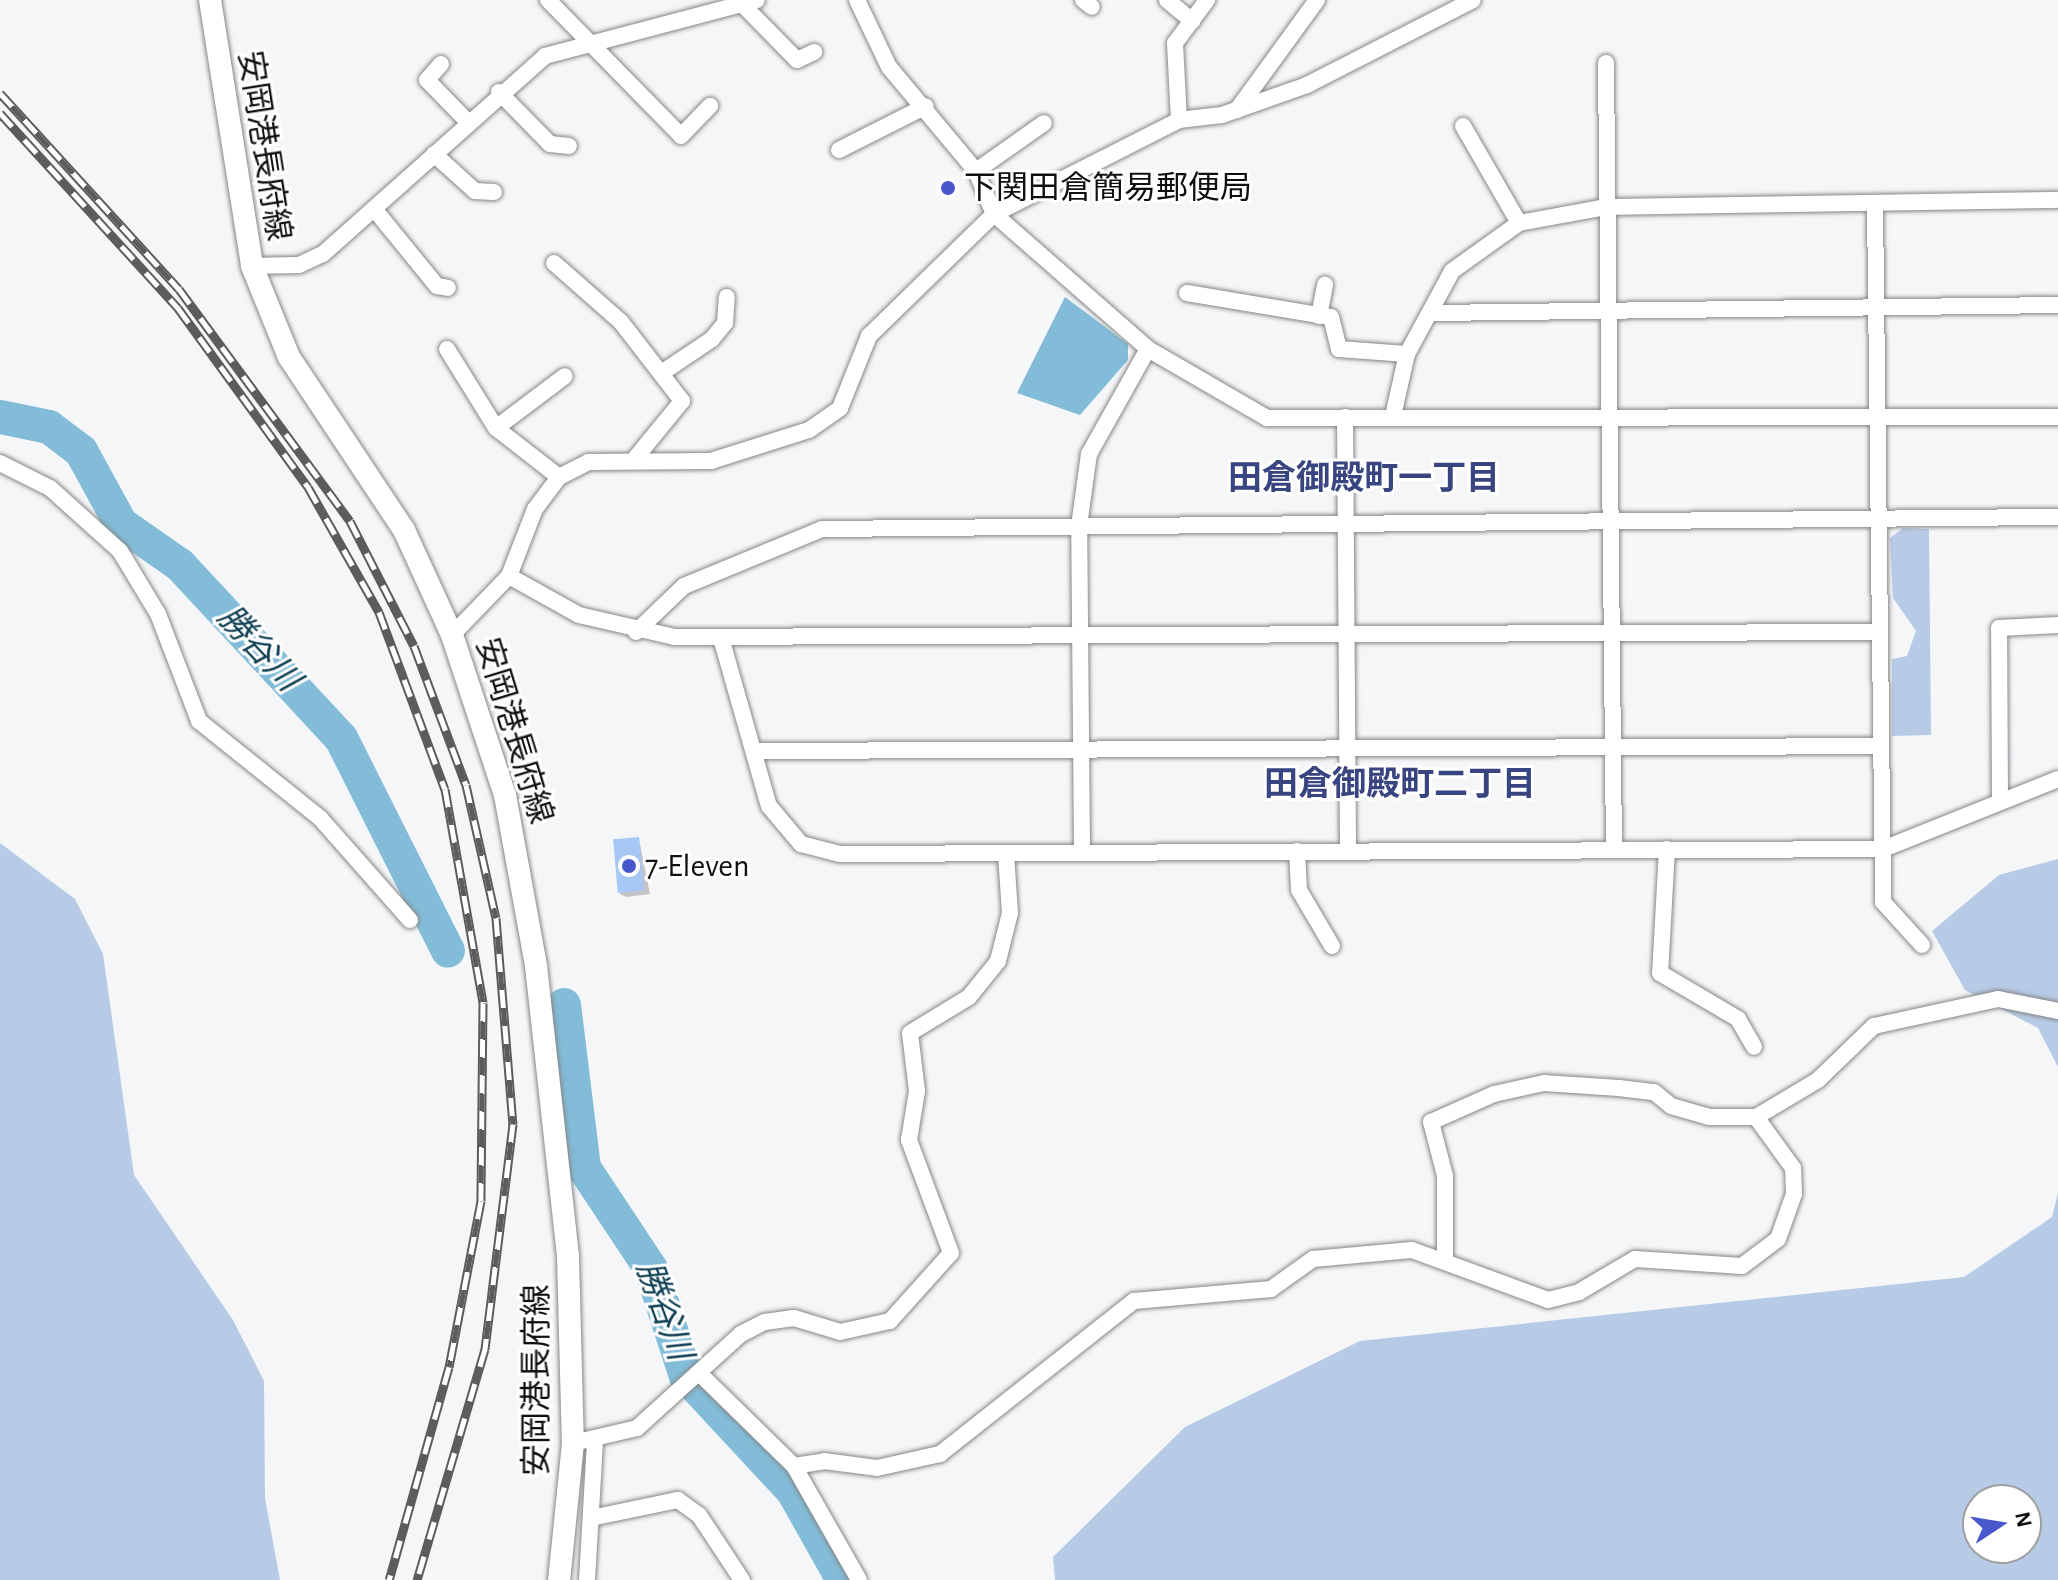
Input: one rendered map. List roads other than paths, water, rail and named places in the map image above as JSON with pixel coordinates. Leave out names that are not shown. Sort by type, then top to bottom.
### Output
[{"type":"main road","name":"安岡港長府線","points":[[210,0],[252,266],[289,357],[404,530],[452,635],[505,795],[536,966],[568,1257],[584,1442],[559,1580]]},
{"type":"street","points":[[548,0],[572,21],[583,44],[681,136],[710,106]]},
{"type":"street","points":[[857,0],[889,67],[926,106],[976,171],[994,214],[1148,349],[1267,418],[1608,412],[2058,417]]},
{"type":"street","points":[[1167,0],[1192,21]]},
{"type":"street","points":[[1179,120],[1175,43],[1207,0]]},
{"type":"street","points":[[1237,110],[1317,0]]},
{"type":"street","points":[[452,635],[509,576],[535,509],[559,477],[588,462],[711,461],[809,430],[840,408],[869,336],[994,214],[1179,120],[1237,110],[1307,85],[1473,0]]},
{"type":"street","points":[[252,266],[311,260],[375,210],[499,92],[545,56],[583,44],[662,29],[749,2],[797,60],[814,52]]},
{"type":"street","points":[[1606,63],[1614,849]]},
{"type":"street","points":[[441,64],[427,80],[468,122]]},
{"type":"street","points":[[499,92],[550,144],[569,146]]},
{"type":"street","points":[[839,150],[926,106]]},
{"type":"street","points":[[976,171],[1044,123]]},
{"type":"street","points":[[1463,126],[1519,223]]},
{"type":"street","points":[[434,154],[475,191],[494,192]]},
{"type":"street","points":[[1393,416],[1407,354],[1432,313],[1452,271],[1519,223],[1606,207],[2058,200]]},
{"type":"street","points":[[1875,203],[1877,632],[1883,902],[1922,945]]},
{"type":"street","points":[[375,210],[437,286],[448,288]]},
{"type":"street","points":[[554,263],[663,372],[682,401],[633,461]]},
{"type":"street","points":[[1319,316],[1325,285]]},
{"type":"street","points":[[1187,293],[1331,317],[1339,349],[1407,354]]},
{"type":"street","points":[[663,372],[712,339],[725,323],[727,297]]},
{"type":"street","points":[[1432,313],[2058,305]]},
{"type":"street","points":[[447,349],[496,428],[559,477]]},
{"type":"street","points":[[1082,850],[1079,526],[1089,454],[1148,349]]},
{"type":"street","points":[[496,428],[565,376]]},
{"type":"street","points":[[1345,417],[1348,851]]},
{"type":"street","points":[[0,463],[50,488],[120,551],[158,614],[199,721],[320,818],[410,920]]},
{"type":"street","points":[[636,632],[684,586],[822,529],[2058,517]]},
{"type":"street","points":[[509,576],[579,615],[636,632],[721,638],[1877,632]]},
{"type":"street","points":[[2000,802],[1999,628],[2058,625]]},
{"type":"street","points":[[721,638],[769,806],[801,844],[840,854],[1006,854],[1082,850],[1883,849],[2058,779]]},
{"type":"street","points":[[755,751],[1880,746]]},
{"type":"street","points":[[1667,849],[1660,973],[1738,1019],[1754,1047]]},
{"type":"street","points":[[1297,851],[1299,890],[1332,946]]},
{"type":"street","points":[[587,1580],[591,1518],[584,1442],[637,1428],[684,1390],[741,1334],[765,1322],[794,1318],[840,1332],[890,1321],[951,1253],[909,1140],[917,1091],[910,1033],[969,997],[998,961],[1010,913],[1006,854]]},
{"type":"street","points":[[1445,1260],[1445,1176],[1431,1122],[1544,1083],[1654,1092],[1671,1106],[1709,1117],[1756,1117],[1818,1080],[1874,1026],[1998,999],[2058,1011]]},
{"type":"street","points":[[794,1466],[824,1461],[877,1468],[940,1454],[1134,1301],[1271,1289],[1313,1259],[1360,1250],[1412,1250],[1548,1300],[1579,1292],[1635,1259],[1742,1266],[1778,1239],[1794,1194],[1793,1168],[1756,1117]]},
{"type":"street","points":[[699,1376],[794,1466],[859,1580]]},
{"type":"street","points":[[591,1518],[678,1500],[699,1515],[742,1580]]},
{"type":"waterway","name":"勝谷川","points":[[0,417],[49,427],[81,451],[121,524],[180,565],[341,738],[448,951]]},
{"type":"waterway","name":"勝谷川","points":[[564,1005],[584,1168],[651,1269],[686,1376],[793,1491],[843,1580]]},
{"type":"railway","points":[[0,93],[179,289],[350,521],[414,646],[466,785],[496,918],[513,1124],[485,1349],[417,1580]]},
{"type":"railway","points":[[0,113],[178,308],[308,487],[379,612],[445,789],[483,1003],[481,1201],[449,1367],[389,1580]]},
{"type":"place","name":"下関田倉簡易郵便局","points":[[948,188]]},
{"type":"place","name":"7-Eleven","points":[[629,866]]},
{"type":"district","name":"田倉御殿町一丁目","points":[[1364,480]]},
{"type":"district","name":"田倉御殿町二丁目","points":[[1400,786]]}]
